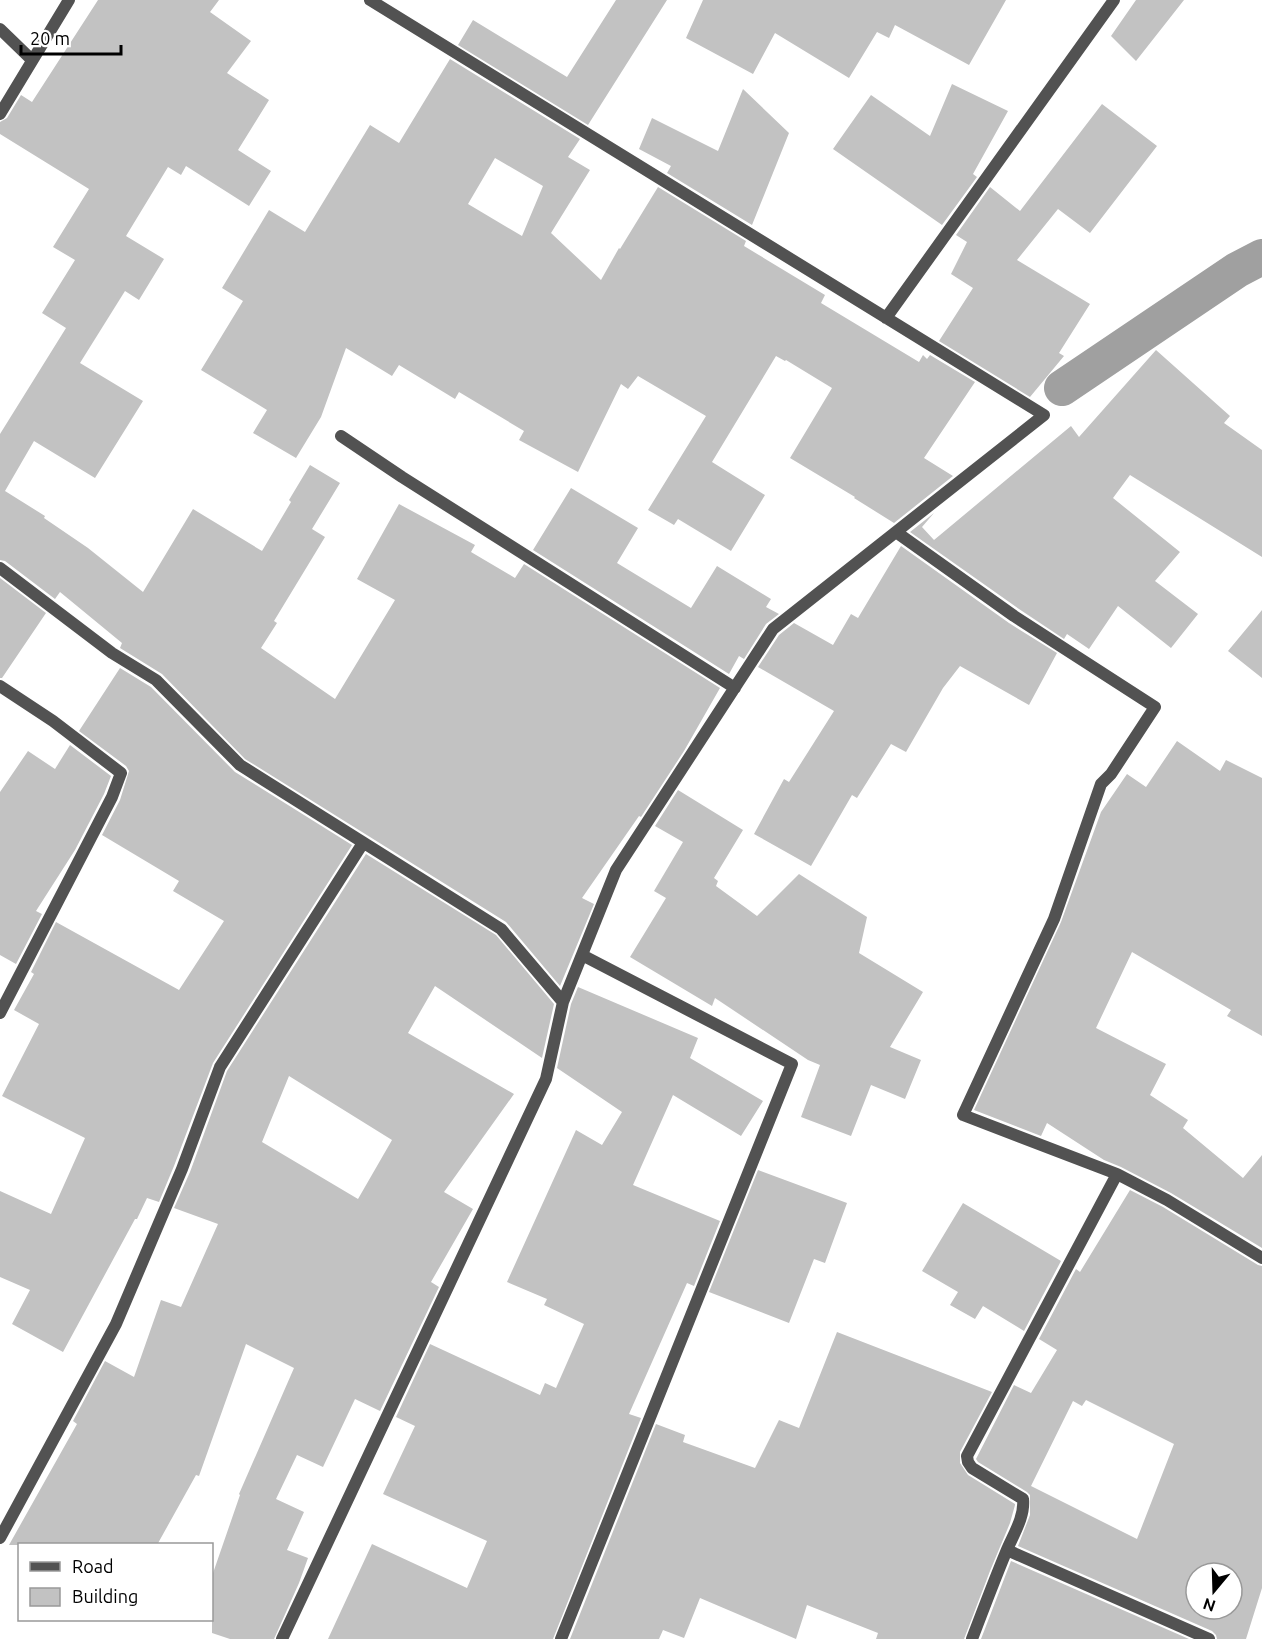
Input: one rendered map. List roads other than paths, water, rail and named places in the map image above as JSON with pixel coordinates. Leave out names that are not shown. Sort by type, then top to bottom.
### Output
[{"type":"street","points":[[0,114],[69,0]]},
{"type":"street","points":[[282,1639],[546,1079],[563,1002],[616,870],[773,629],[1044,415],[370,0]]},
{"type":"street","points":[[886,318],[1114,0]]},
{"type":"street","points":[[0,29],[32,60]]},
{"type":"street","points":[[341,436],[735,688]]},
{"type":"street","points":[[896,532],[1014,616],[1155,707],[1111,774],[1101,784],[1054,919],[963,1115],[1117,1174],[1167,1200],[1262,1258]]},
{"type":"street","points":[[0,568],[112,653],[156,680],[240,765],[501,929],[563,1002]]},
{"type":"street","points":[[0,686],[53,721],[121,772],[112,797],[0,1013]]},
{"type":"street","points":[[0,1538],[116,1324],[182,1169],[220,1067],[363,843]]},
{"type":"street","points":[[561,1639],[792,1064],[582,955]]},
{"type":"street","points":[[972,1639],[1024,1506],[1023,1499],[972,1468],[967,1456],[1117,1174]]},
{"type":"street","points":[[1007,1550],[1209,1639]]},
{"type":"waterway","points":[[1062,388],[1237,270],[1262,257]]}]
